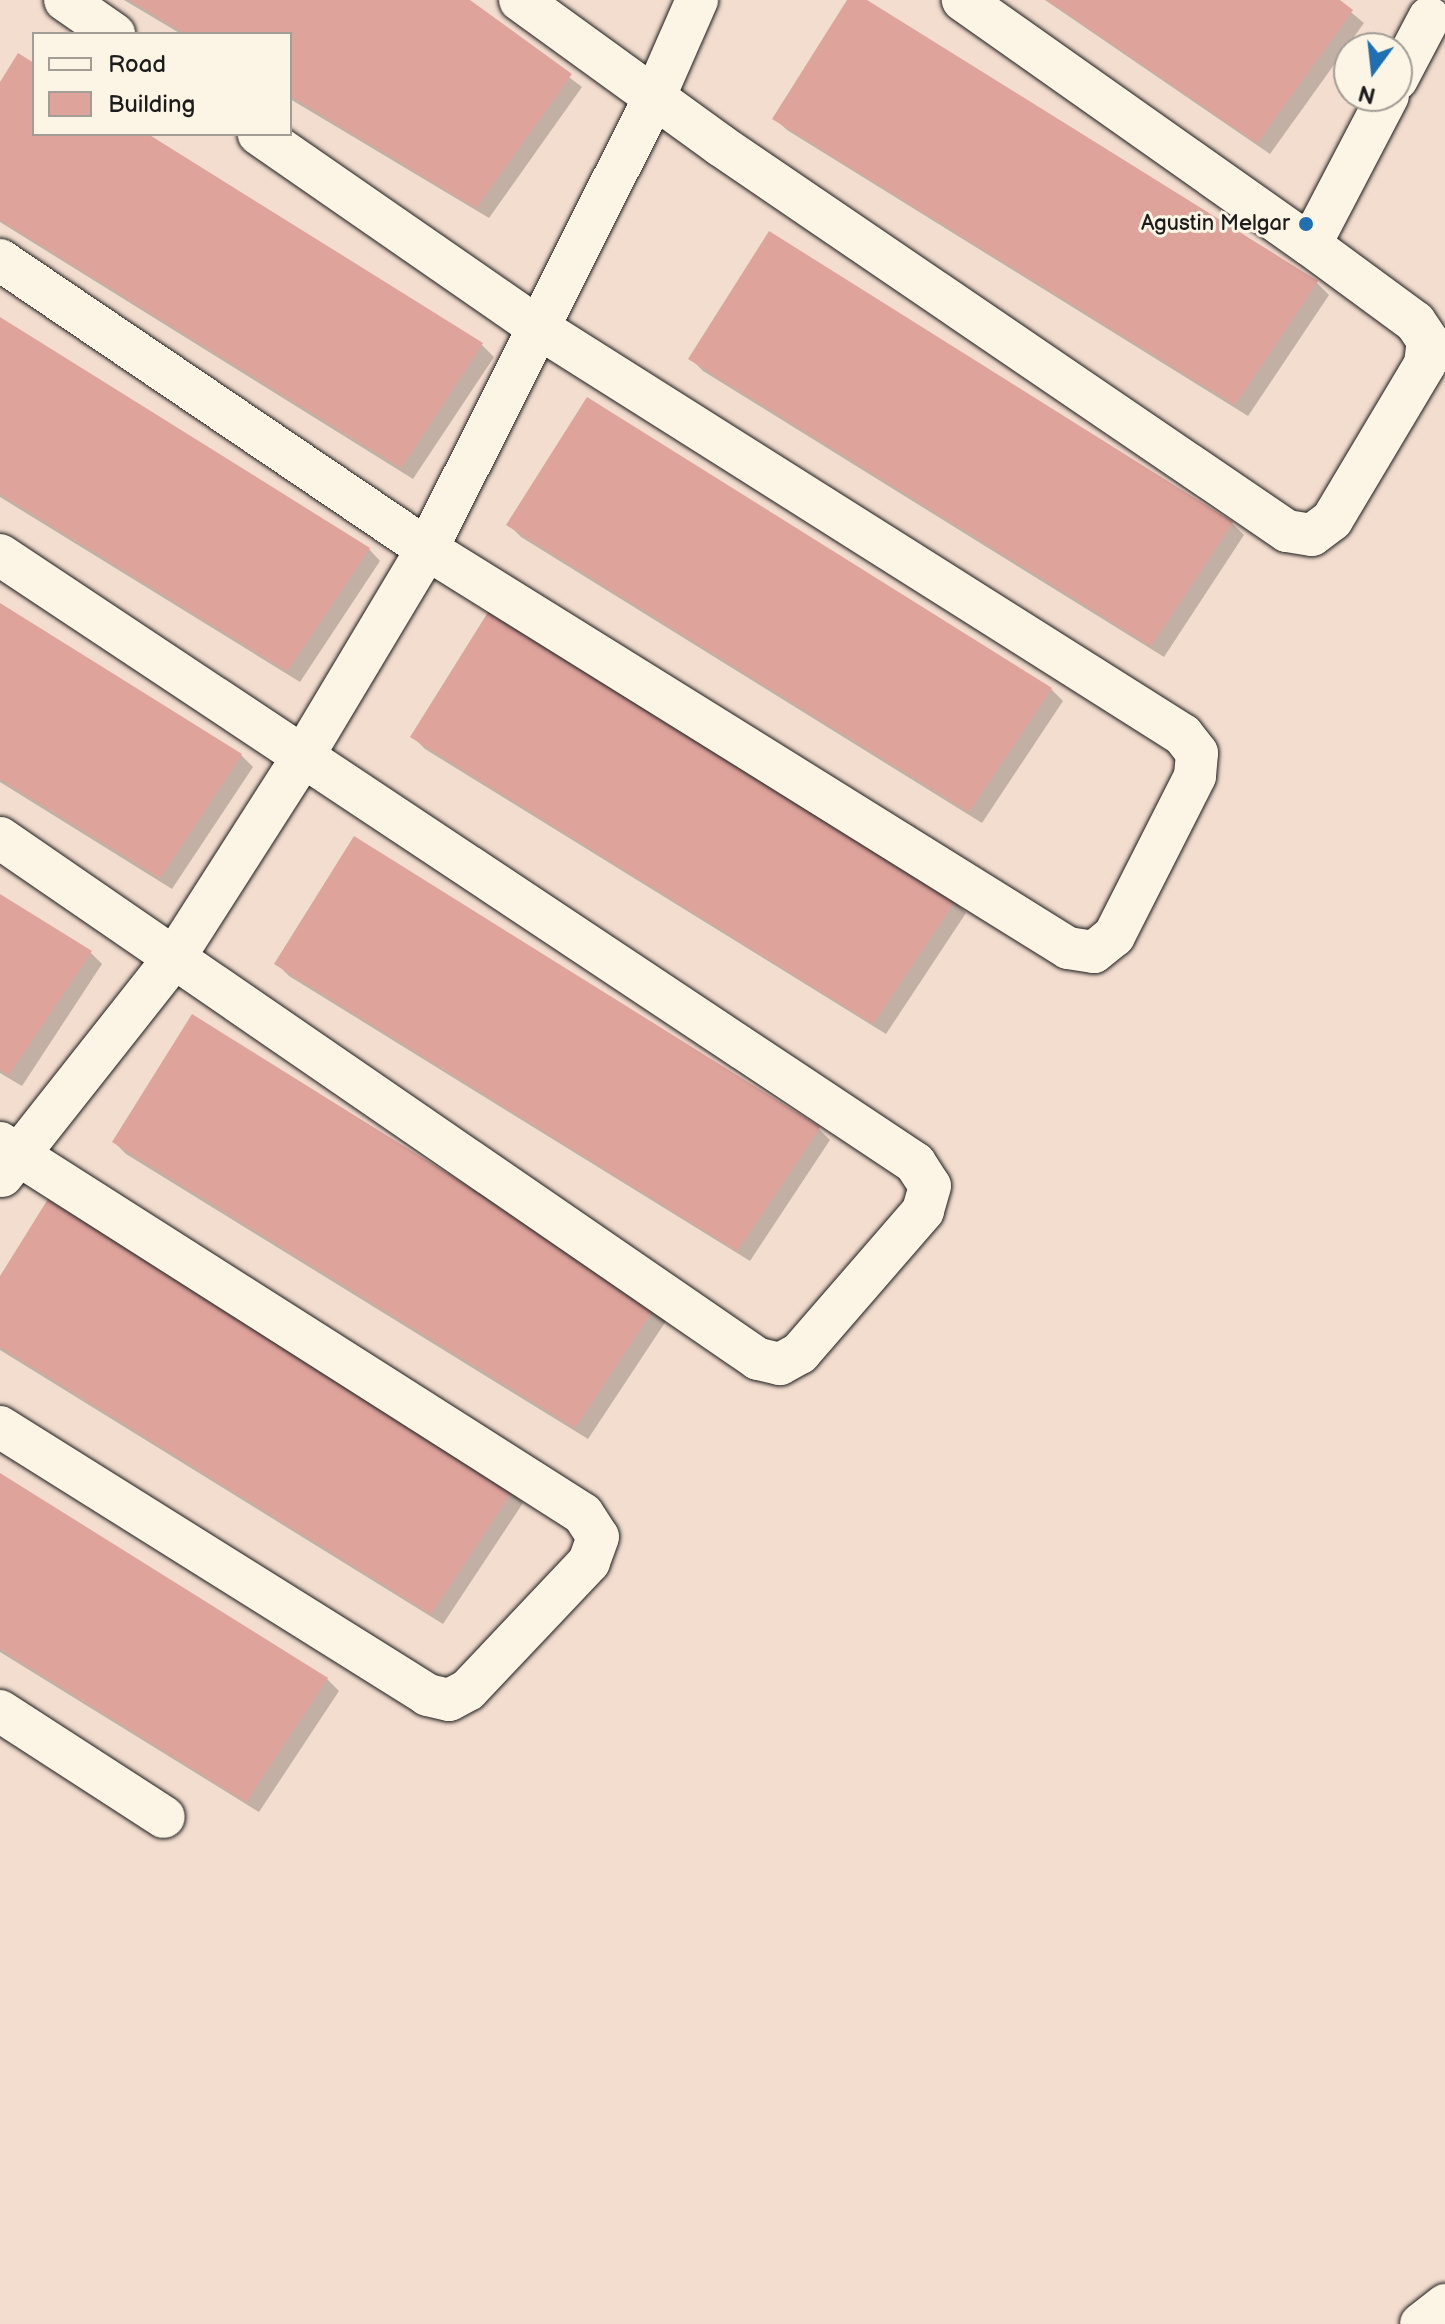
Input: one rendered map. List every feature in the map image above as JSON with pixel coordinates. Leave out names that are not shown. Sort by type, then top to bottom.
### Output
[{"type":"street","points":[[65,0],[111,32]]},
{"type":"street","points":[[520,0],[654,98],[1287,531],[1312,535],[1332,520],[1425,364],[1428,341],[1415,322],[963,0]]},
{"type":"street","points":[[0,1427],[428,1695],[449,1700],[468,1690],[589,1562],[598,1537],[583,1514],[7,1159],[174,958],[302,758],[427,549],[654,98],[697,0]]},
{"type":"street","points":[[1413,48],[1429,18]]},
{"type":"street","points":[[1310,245],[1380,112]]},
{"type":"street","points":[[0,260],[427,549],[1068,948],[1094,952],[1114,936],[1195,776],[1197,753],[1183,735],[539,328],[262,136]]},
{"type":"street","points":[[0,555],[915,1163],[930,1186],[923,1211],[800,1353],[780,1364],[758,1359],[0,838]]},
{"type":"street","points":[[0,1711],[164,1817]]},
{"type":"street","points":[[1421,2324],[1445,2305]]},
{"type":"building","points":[[129,0],[470,0],[572,74],[476,208],[292,97],[292,32],[183,32]]},
{"type":"building","points":[[847,0],[867,0],[1318,281],[1235,405],[772,119]]},
{"type":"building","points":[[1047,0],[1340,0],[1353,10],[1337,32],[1333,32],[1333,38],[1257,143]]},
{"type":"building","points":[[18,53],[32,62],[32,136],[151,136],[483,343],[401,468],[0,220],[0,82]]},
{"type":"building","points":[[769,231],[1233,522],[1151,646],[688,359]]},
{"type":"building","points":[[0,317],[370,548],[287,671],[0,494]]},
{"type":"building","points":[[587,397],[1052,688],[969,812],[506,525]]},
{"type":"building","points":[[0,603],[242,754],[160,878],[0,779]]},
{"type":"building","points":[[490,609],[956,899],[873,1024],[410,737]]},
{"type":"building","points":[[354,836],[820,1127],[737,1251],[274,964]]},
{"type":"building","points":[[0,894],[92,951],[9,1075],[0,1070]]},
{"type":"building","points":[[192,1014],[657,1304],[575,1428],[112,1142]]},
{"type":"building","points":[[48,1199],[513,1490],[431,1614],[0,1347],[0,1276]]},
{"type":"building","points":[[0,1473],[328,1678],[246,1802],[0,1649]]},
{"type":"place","name":"Agustin Melgar","points":[[1306,224]]}]
